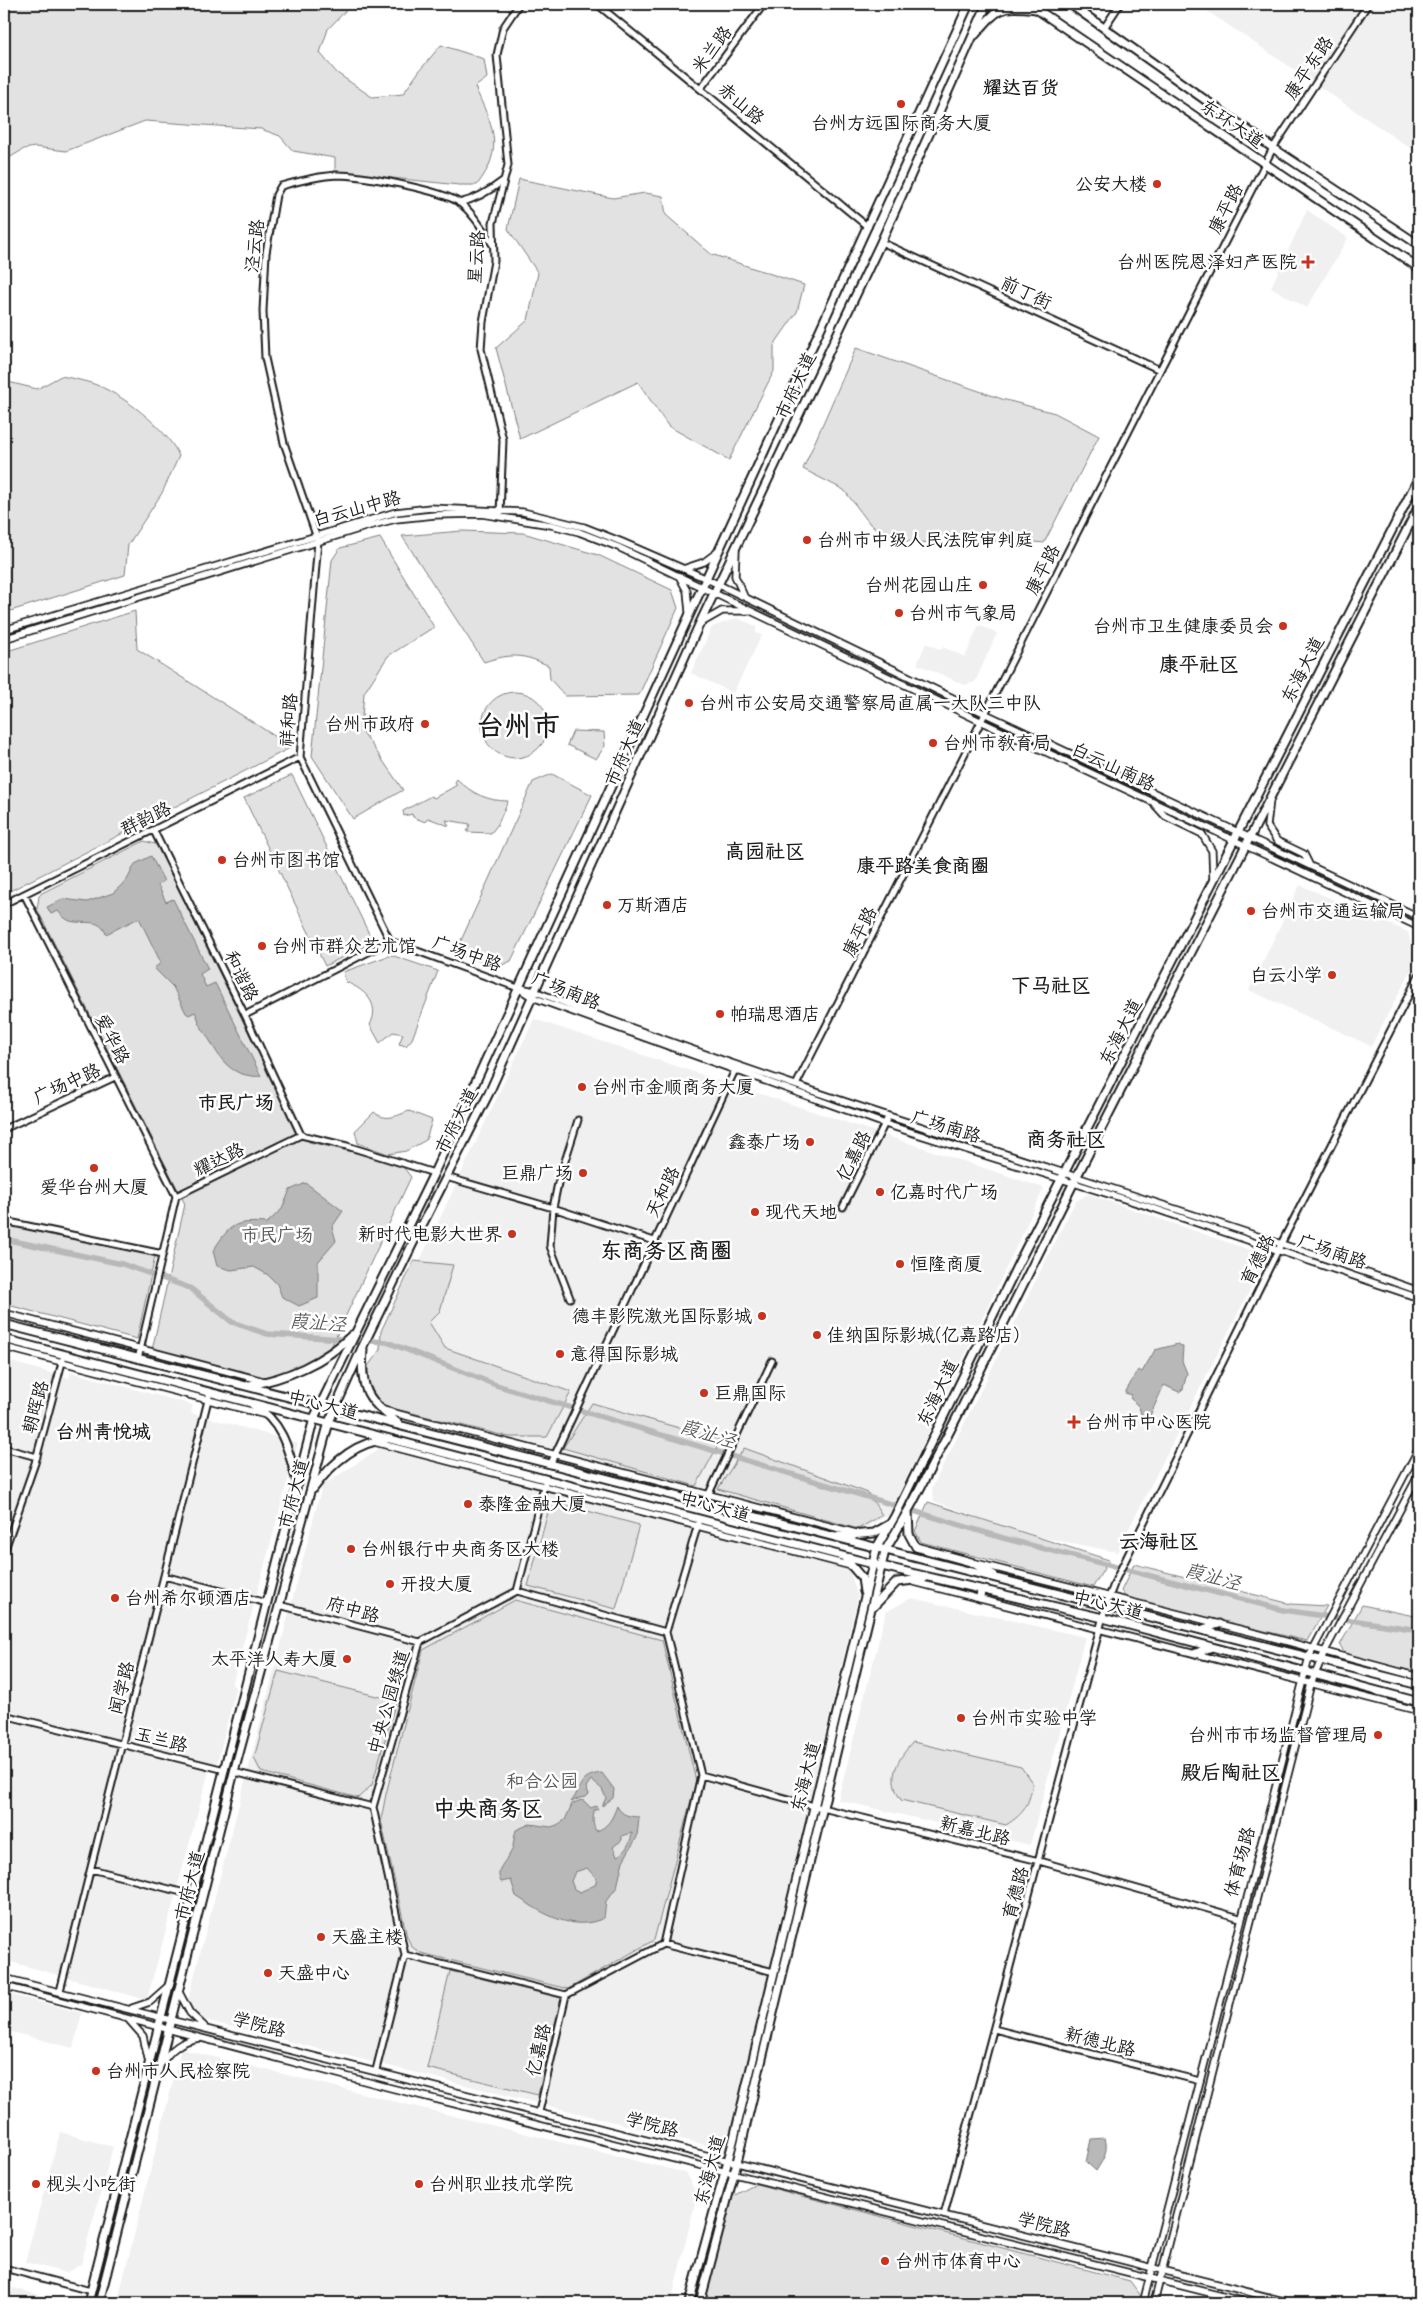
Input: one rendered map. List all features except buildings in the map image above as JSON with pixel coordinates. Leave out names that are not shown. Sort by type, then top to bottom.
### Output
[{"type":"main road","name":"市府大道","points":[[88,2303],[163,2016],[314,1418],[434,1173],[707,579],[968,4]]},
{"type":"main road","name":"市府大道","points":[[99,2303],[234,1772],[329,1422],[370,1330],[489,1093],[698,625],[737,547],[881,242],[987,4]]},
{"type":"main road","name":"东环大道","points":[[1029,4],[1419,268]]},
{"type":"main road","name":"东环大道","points":[[1070,4],[1272,148],[1419,246]]},
{"type":"main road","points":[[970,40],[992,15],[1004,8],[1037,10]]},
{"type":"main road","name":"东海大道","points":[[689,2303],[729,2160],[877,1547],[891,1524],[1064,1176],[1419,477]]},
{"type":"main road","name":"东海大道","points":[[700,2303],[737,2162],[885,1550],[914,1502],[1075,1179],[1252,837],[1419,506]]},
{"type":"main road","name":"白云山中路","points":[[4,639],[396,512],[430,508],[500,510],[547,516],[584,527],[718,585]]},
{"type":"main road","name":"白云山中路","points":[[4,630],[317,538],[396,519],[435,515],[482,514],[551,525],[579,532],[618,547],[714,592]]},
{"type":"main road","points":[[683,569],[704,562],[721,547]]},
{"type":"main road","points":[[737,547],[735,576],[745,598]]},
{"type":"main road","points":[[679,576],[689,597],[689,618]]},
{"type":"main road","name":"白云山南路","points":[[718,585],[986,714],[1252,837],[1419,917]]},
{"type":"main road","name":"白云山南路","points":[[714,592],[982,722],[1419,927]]},
{"type":"main road","points":[[698,625],[722,611],[753,611]]},
{"type":"main road","points":[[1270,799],[1267,826],[1277,841],[1304,854],[1309,864]]},
{"type":"main road","points":[[1152,801],[1165,816],[1202,834],[1212,851],[1213,883]]},
{"type":"main road","name":"广场南路","points":[[518,988],[885,1124],[1282,1242],[1419,1290]]},
{"type":"main road","name":"广场南路","points":[[736,1068],[796,1085],[1064,1176]]},
{"type":"main road","name":"广场南路","points":[[1075,1179],[1419,1298]]},
{"type":"main road","points":[[4,1313],[268,1382]]},
{"type":"main road","name":"中心大道","points":[[4,1324],[1000,1579],[1107,1602],[1201,1630],[1322,1656],[1419,1685]]},
{"type":"main road","points":[[244,1386],[268,1382],[300,1369],[338,1349],[357,1329]]},
{"type":"main road","name":"中心大道","points":[[4,1339],[63,1359],[210,1392],[314,1418],[546,1478],[699,1522],[1103,1618],[1419,1702]]},
{"type":"main road","points":[[363,1345],[362,1375],[364,1388],[374,1405],[403,1427]]},
{"type":"main road","points":[[4,1347],[63,1359],[208,1400],[269,1415]]},
{"type":"main road","points":[[242,1400],[269,1415],[278,1428],[288,1448],[297,1484]]},
{"type":"main road","points":[[379,1408],[709,1493],[858,1534]]},
{"type":"main road","points":[[310,1493],[336,1462],[364,1445],[393,1439]]},
{"type":"main road","points":[[374,1442],[544,1486],[699,1522],[852,1566]]},
{"type":"main road","name":"体育场路","points":[[1143,2303],[1240,1918],[1310,1653],[1419,1448]]},
{"type":"main road","points":[[1154,2303],[1311,1684],[1322,1656],[1419,1474]]},
{"type":"main road","points":[[908,1511],[909,1534],[916,1548],[1107,1602],[1219,1624],[1310,1653]]},
{"type":"main road","points":[[834,1537],[874,1533],[891,1524]]},
{"type":"main road","points":[[844,1556],[862,1578],[863,1603]]},
{"type":"main road","points":[[971,1562],[1000,1579]]},
{"type":"main road","points":[[871,1609],[896,1582],[935,1579]]},
{"type":"main road","points":[[907,1580],[1419,1712]]},
{"type":"main road","points":[[980,1598],[982,1590]]},
{"type":"main road","points":[[1201,1630],[1219,1624]]},
{"type":"main road","points":[[1196,1653],[1212,1647]]},
{"type":"main road","points":[[1322,1656],[1419,1677]]},
{"type":"main road","name":"学院路","points":[[4,1978],[172,2018],[1292,2303]]},
{"type":"main road","points":[[130,2009],[150,2002],[164,1992],[171,1982]]},
{"type":"main road","name":"学院路","points":[[4,1986],[392,2088],[1250,2303]]},
{"type":"main road","points":[[179,1992],[190,2013],[205,2027]]},
{"type":"main road","points":[[124,2016],[143,2036],[149,2068]]},
{"type":"main road","points":[[160,2065],[172,2050],[180,2044],[198,2038],[209,2039]]},
{"type":"street","name":"星云路","points":[[499,517],[503,440],[501,424],[484,370],[481,349],[483,322],[494,261],[493,223],[508,165],[497,55],[503,28],[519,4]]},
{"type":"street","name":"赤山路","points":[[597,4],[868,226]]},
{"type":"street","name":"米兰路","points":[[701,88],[764,4]]},
{"type":"street","points":[[1104,28],[1120,4]]},
{"type":"street","name":"康平东路","points":[[1272,148],[1368,4]]},
{"type":"street","name":"康平路","points":[[796,1085],[1272,148]]},
{"type":"street","name":"泾云路","points":[[317,538],[284,443],[265,358],[264,283],[276,195],[281,186],[337,175],[416,188],[448,197],[459,203],[477,221],[494,245]]},
{"type":"street","points":[[459,203],[482,195],[504,180]]},
{"type":"street","name":"前丁街","points":[[881,242],[1160,370]]},
{"type":"street","name":"祥和路","points":[[317,538],[300,757],[390,941]]},
{"type":"street","name":"群韵路","points":[[4,904],[300,757]]},
{"type":"street","name":"和谐路","points":[[154,830],[245,1015],[301,1135]]},
{"type":"street","name":"爱华路","points":[[24,894],[176,1196]]},
{"type":"street","points":[[245,1015],[390,941]]},
{"type":"street","name":"广场中路","points":[[390,941],[518,988]]},
{"type":"street","name":"育德路","points":[[944,2215],[1107,1602],[1126,1558],[1282,1242],[1419,975]]},
{"type":"street","name":"天和路","points":[[550,1465],[736,1068]]},
{"type":"street","name":"广场中路","points":[[4,1128],[116,1077]]},
{"type":"street","name":"亿嘉路","points":[[843,1207],[888,1117]]},
{"type":"street","points":[[570,1298],[550,1246],[553,1208],[564,1162],[578,1120]]},
{"type":"street","points":[[301,1135],[347,1146],[434,1173]]},
{"type":"street","name":"耀达路","points":[[176,1196],[301,1135]]},
{"type":"street","points":[[446,1176],[654,1241]]},
{"type":"street","points":[[138,1359],[176,1196]]},
{"type":"street","points":[[4,1221],[163,1254]]},
{"type":"street","name":"朝晖路","points":[[4,1552],[37,1457],[63,1359]]},
{"type":"street","points":[[704,1504],[772,1361]]},
{"type":"street","name":"闻学路","points":[[60,1991],[210,1392]]},
{"type":"street","points":[[4,1448],[37,1457]]},
{"type":"street","points":[[546,1478],[517,1591],[666,1632]]},
{"type":"street","points":[[662,1944],[701,1775],[666,1632],[699,1522]]},
{"type":"street","points":[[164,1576],[267,1602]]},
{"type":"street","name":"中央公园绿道","points":[[405,1955],[373,1808],[420,1642],[517,1591]]},
{"type":"street","name":"府中路","points":[[279,1605],[420,1642]]},
{"type":"street","name":"玉兰路","points":[[4,1715],[225,1770]]},
{"type":"street","points":[[234,1772],[373,1808]]},
{"type":"street","name":"新嘉北路","points":[[701,1775],[814,1806],[1039,1861],[1240,1918]]},
{"type":"street","points":[[91,1869],[193,1895]]},
{"type":"street","points":[[376,2070],[405,1955],[566,1995],[662,1944],[774,1972]]},
{"type":"street","name":"亿嘉路","points":[[539,2112],[566,1995]]},
{"type":"street","name":"新德北路","points":[[994,2029],[1200,2081]]},
{"type":"street","points":[[4,2268],[92,2290]]},
{"type":"street","points":[[1414,2303],[1419,2279]]},
{"type":"shaded area","points":[[1197,4],[1419,4],[1419,154]]},
{"type":"shaded area","name":"台州医院恩泽妇产医院","points":[[1307,210],[1348,238],[1307,308],[1271,287]]},
{"type":"shaded area","points":[[737,618],[756,626],[756,633],[762,635],[733,693],[691,673],[712,627]]},
{"type":"shaded area","points":[[979,625],[997,633],[975,682],[965,685],[917,664],[926,643],[941,650],[943,647],[965,657]]},
{"type":"shaded area","points":[[151,856],[164,881],[158,885],[166,902],[173,899],[208,969],[200,974],[206,987],[215,983],[261,1076],[237,1072],[223,1061],[198,1023],[195,1012],[189,1015],[186,1013],[173,987],[154,968],[161,963],[139,918],[106,934],[100,925],[70,921],[58,911],[51,914],[47,907],[63,899],[87,902],[113,893],[127,880],[135,864]]},
{"type":"shaded area","name":"白云小学","points":[[1300,885],[1408,932],[1416,961],[1371,1046],[1249,990]]},
{"type":"shaded area","points":[[534,1019],[1044,1188],[889,1515],[859,1531],[369,1400],[373,1360]]},
{"type":"shaded area","points":[[306,1183],[343,1211],[332,1227],[336,1241],[318,1262],[318,1298],[299,1306],[282,1297],[277,1284],[268,1275],[254,1267],[231,1270],[217,1266],[213,1251],[229,1229],[234,1226],[247,1223],[267,1223],[282,1209],[290,1190]]},
{"type":"shaded area","name":"台州市中心医院","points":[[1088,1194],[1267,1256],[1117,1552],[1024,1534],[934,1501],[932,1488],[1075,1202]]},
{"type":"shaded area","points":[[1178,1344],[1183,1347],[1182,1361],[1187,1373],[1183,1389],[1179,1392],[1164,1385],[1148,1420],[1143,1421],[1139,1407],[1130,1398],[1132,1395],[1125,1393],[1138,1370],[1142,1372],[1155,1350]]},
{"type":"shaded area","points":[[4,1360],[69,1378],[71,1372],[193,1405],[191,1413],[298,1443],[232,1685],[236,1687],[217,1764],[211,1763],[147,2000],[4,1960]]},
{"type":"shaded area","name":"中央商务区","points":[[383,1446],[849,1570],[858,1596],[726,2150],[184,2015],[322,1486]]},
{"type":"shaded area","name":"台州市实验中学","points":[[911,1598],[1085,1637],[1030,1845],[838,1800],[886,1612]]},
{"type":"shaded area","points":[[602,1773],[614,1789],[613,1798],[602,1806],[606,1798],[602,1789],[591,1780],[586,1787],[589,1794],[586,1797],[571,1802],[584,1780],[594,1774]]},
{"type":"shaded area","points":[[581,1800],[591,1808],[596,1806],[598,1809],[594,1810],[593,1821],[596,1831],[607,1825],[617,1806],[624,1814],[639,1817],[637,1837],[623,1861],[617,1887],[606,1901],[604,1918],[592,1922],[569,1922],[536,1909],[516,1896],[511,1880],[501,1882],[499,1877],[501,1867],[512,1851],[516,1830],[530,1824],[551,1827],[557,1825],[565,1820],[572,1804]],"holes":[[[632,1833],[627,1847],[617,1856],[613,1847],[622,1840],[622,1836]],[[587,1868],[597,1879],[595,1885],[580,1892],[574,1889],[571,1881],[575,1872]]]},
{"type":"shaded area","points":[[4,1993],[82,2013],[73,2048],[4,2030]]},
{"type":"shaded area","name":"台州职业技术学院","points":[[181,2049],[686,2173],[697,2195],[671,2303],[117,2303]]},
{"type":"shaded area","points":[[60,2132],[113,2147],[81,2264],[66,2273],[25,2262]]},
{"type":"shaded area","points":[[1105,2138],[1106,2151],[1096,2171],[1086,2162],[1091,2139]]},
{"type":"shaded area","points":[[13,2288],[70,2303],[9,2303]]},
{"type":"green space","points":[[4,4],[352,4],[328,29],[320,53],[337,73],[372,97],[403,94],[441,45],[484,59],[487,78],[475,87],[491,125],[494,148],[491,159],[477,185],[459,185],[335,172],[335,158],[293,151],[280,136],[261,129],[145,121],[66,151],[35,147],[24,149],[4,161]]},
{"type":"green space","points":[[519,179],[613,198],[645,193],[663,196],[666,215],[711,254],[804,285],[797,312],[774,345],[774,371],[729,460],[668,426],[638,382],[520,439],[496,348],[528,320],[538,273],[508,229]]},
{"type":"green space","points":[[856,348],[1002,399],[1055,413],[1099,436],[1044,543],[1015,540],[947,544],[892,540],[870,524],[844,490],[803,469]]},
{"type":"green space","points":[[61,376],[87,382],[115,394],[154,423],[173,445],[179,456],[162,493],[128,545],[125,575],[4,613],[4,381],[37,389]]},
{"type":"green space","points":[[462,531],[523,533],[598,555],[672,590],[678,608],[639,695],[565,696],[550,679],[549,666],[540,662],[525,657],[510,656],[484,662],[402,536]]},
{"type":"green space","points":[[380,538],[434,627],[388,656],[364,693],[361,729],[403,790],[353,819],[312,756],[332,560],[340,548]]},
{"type":"green space","points":[[135,611],[137,649],[292,747],[4,894],[4,652]]},
{"type":"green space","points":[[515,692],[528,695],[538,702],[545,712],[548,725],[545,738],[538,748],[528,755],[515,758],[502,755],[492,748],[485,738],[482,725],[485,712],[492,702],[502,695]]},
{"type":"green space","points":[[573,731],[604,732],[605,746],[596,759],[567,745]]},
{"type":"green space","points":[[552,774],[592,795],[511,961],[498,967],[458,954],[458,947],[533,782]]},
{"type":"green space","points":[[292,775],[373,942],[325,966],[244,798]]},
{"type":"green space","points":[[457,779],[468,789],[481,796],[494,800],[508,801],[498,824],[491,833],[467,832],[470,824],[446,820],[449,826],[428,818],[425,822],[413,817],[412,814],[404,816],[403,811],[431,796],[434,798],[457,785],[455,782]]},
{"type":"green space","name":"市民广场","points":[[144,841],[155,844],[158,848],[292,1121],[309,1142],[400,1163],[411,1177],[333,1343],[310,1361],[280,1373],[261,1378],[152,1350],[185,1204],[37,909],[39,896],[42,893]]},
{"type":"green space","points":[[391,955],[438,971],[412,1039],[406,1046],[399,1044],[403,1034],[393,1032],[380,1043],[370,1025],[374,1011],[372,1004],[365,994],[346,982],[343,972]]},
{"type":"green space","points":[[409,1111],[432,1120],[426,1140],[406,1151],[388,1154],[358,1143],[355,1131],[374,1112],[387,1117]]},
{"type":"green space","points":[[4,1221],[156,1252],[137,1339],[4,1304]]},
{"type":"green space","points":[[414,1261],[453,1265],[440,1311],[429,1322],[445,1348],[571,1392],[547,1437],[509,1437],[384,1406],[377,1400],[368,1381],[368,1366],[380,1350],[381,1331]]},
{"type":"green space","points":[[592,1403],[721,1440],[696,1486],[563,1448]]},
{"type":"green space","points":[[744,1448],[868,1493],[882,1515],[858,1529],[718,1489]]},
{"type":"green space","points":[[551,1501],[639,1525],[616,1609],[528,1586]]},
{"type":"green space","points":[[928,1502],[1109,1560],[1093,1587],[921,1542],[915,1531]]},
{"type":"green space","points":[[1134,1564],[1291,1604],[1327,1606],[1307,1641],[1126,1598],[1121,1591]]},
{"type":"green space","name":"和合公园","points":[[515,1600],[662,1640],[696,1781],[654,1940],[568,1989],[421,1953],[412,1947],[407,1937],[381,1820],[423,1650]]},
{"type":"green space","points":[[1362,1605],[1419,1617],[1419,1673],[1345,1654],[1340,1645]]},
{"type":"green space","points":[[278,1671],[396,1701],[372,1785],[358,1798],[261,1772],[254,1758]]},
{"type":"green space","points":[[913,1742],[1021,1767],[1033,1784],[1022,1813],[1006,1825],[901,1800],[894,1784],[895,1770],[898,1762]]},
{"type":"green space","points":[[450,1971],[561,1998],[538,2095],[427,2068]]},
{"type":"green space","name":"台州市体育中心","points":[[756,2184],[1130,2281],[1146,2303],[704,2303],[731,2197]]},
{"type":"waterway","name":"葭沚泾","points":[[4,1239],[122,1264],[190,1288],[232,1322],[267,1334],[387,1342],[496,1385],[1003,1538],[1283,1610],[1419,1630]]},
{"type":"place","name":"台州方远国际商务大厦","points":[[901,104]]},
{"type":"place","name":"公安大楼","points":[[1157,184]]},
{"type":"place","name":"台州医院恩泽妇产医院","points":[[1308,262]]},
{"type":"place","name":"台州市中级人民法院审判庭","points":[[807,540]]},
{"type":"place","name":"台州花园山庄","points":[[983,585]]},
{"type":"place","name":"台州市气象局","points":[[899,613]]},
{"type":"place","name":"台州市卫生健康委员会","points":[[1283,626]]},
{"type":"place","name":"台州市公安局交通警察局直属一大队三中队","points":[[689,703]]},
{"type":"place","name":"台州市政府","points":[[425,724]]},
{"type":"place","name":"台州市教育局","points":[[933,743]]},
{"type":"place","name":"台州市图书馆","points":[[222,860]]},
{"type":"place","name":"万斯酒店","points":[[607,905]]},
{"type":"place","name":"台州市交通运输局","points":[[1251,911]]},
{"type":"place","name":"台州市群众艺术馆","points":[[262,946]]},
{"type":"place","name":"白云小学","points":[[1332,975]]},
{"type":"place","name":"帕瑞思酒店","points":[[720,1014]]},
{"type":"place","name":"台州市金顺商务大厦","points":[[582,1087]]},
{"type":"place","name":"鑫泰广场","points":[[810,1142]]},
{"type":"place","name":"爱华台州大厦","points":[[94,1168]]},
{"type":"place","name":"巨鼎广场","points":[[583,1173]]},
{"type":"place","name":"亿嘉时代广场","points":[[880,1192]]},
{"type":"place","name":"现代天地","points":[[755,1212]]},
{"type":"place","name":"新时代电影大世界","points":[[512,1234]]},
{"type":"place","name":"恒隆商厦","points":[[900,1264]]},
{"type":"place","name":"德丰影院激光国际影城","points":[[762,1316]]},
{"type":"place","name":"佳纳国际影城(亿嘉路店)","points":[[817,1335]]},
{"type":"place","name":"意得国际影城","points":[[560,1354]]},
{"type":"place","name":"巨鼎国际","points":[[704,1393]]},
{"type":"place","name":"台州市中心医院","points":[[1074,1422]]},
{"type":"place","name":"泰隆金融大厦","points":[[468,1504]]},
{"type":"place","name":"台州银行中央商务区大楼","points":[[351,1549]]},
{"type":"place","name":"开投大厦","points":[[390,1584]]},
{"type":"place","name":"台州希尔顿酒店","points":[[115,1598]]},
{"type":"place","name":"太平洋人寿大厦","points":[[347,1659]]},
{"type":"place","name":"台州市实验中学","points":[[961,1718]]},
{"type":"place","name":"台州市市场监督管理局","points":[[1378,1735]]},
{"type":"place","name":"天盛主楼","points":[[321,1937]]},
{"type":"place","name":"天盛中心","points":[[268,1973]]},
{"type":"place","name":"台州市人民检察院","points":[[96,2071]]},
{"type":"place","name":"枧头小吃街","points":[[36,2184]]},
{"type":"place","name":"台州职业技术学院","points":[[419,2184]]},
{"type":"place","name":"台州市体育中心","points":[[885,2261]]},
{"type":"district","name":"耀达百货","points":[[1021,88]]},
{"type":"district","name":"康平社区","points":[[1199,664]]},
{"type":"district","name":"台州市","points":[[518,726]]},
{"type":"district","name":"高园社区","points":[[765,851]]},
{"type":"district","name":"康平路美食商圈","points":[[923,866]]},
{"type":"district","name":"下马社区","points":[[1051,985]]},
{"type":"district","name":"市民广场","points":[[236,1103]]},
{"type":"district","name":"商务社区","points":[[1066,1139]]},
{"type":"district","name":"东商务区商圈","points":[[666,1251]]},
{"type":"district","name":"台州青悦城","points":[[103,1432]]},
{"type":"district","name":"云海社区","points":[[1159,1541]]},
{"type":"district","name":"殿后陶社区","points":[[1231,1772]]},
{"type":"district","name":"中央商务区","points":[[488,1809]]}]
